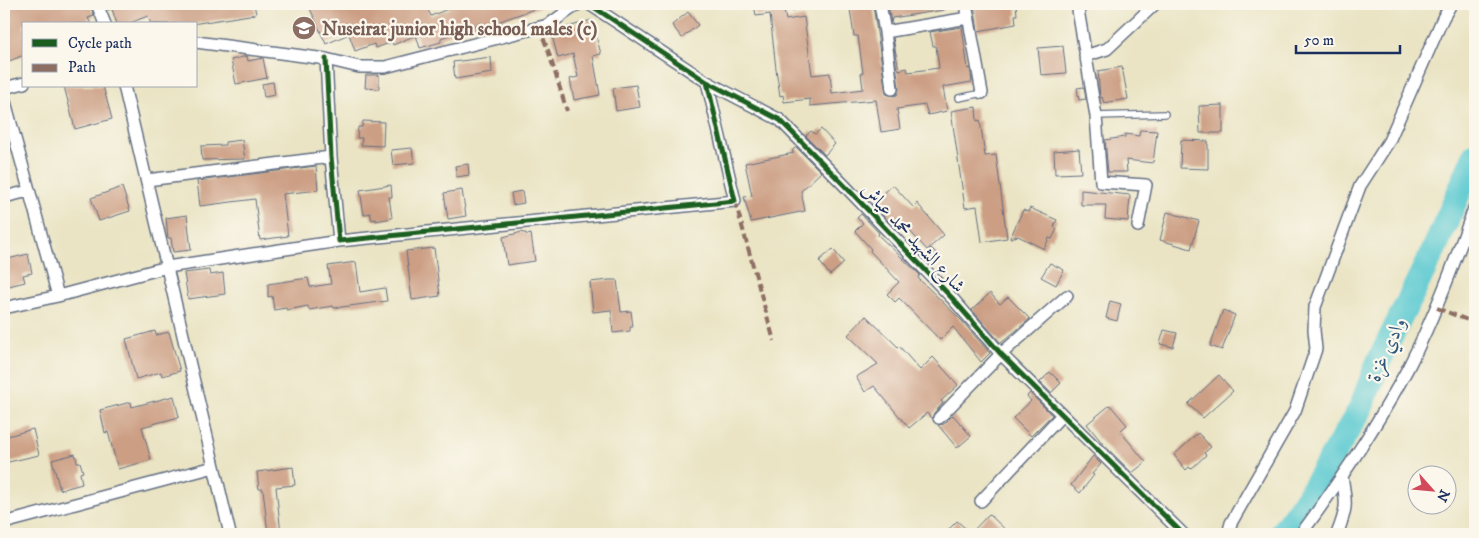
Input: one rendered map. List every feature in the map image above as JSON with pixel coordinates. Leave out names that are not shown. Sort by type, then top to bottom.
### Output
[{"type":"street","points":[[97,4],[104,22]]},
{"type":"street","points":[[198,42],[326,59],[359,67],[385,68],[548,25],[578,4]]},
{"type":"street","name":"شارع الشهيد محمد عياش","points":[[589,4],[707,82],[780,120],[952,298],[1001,354],[1183,534]]},
{"type":"street","points":[[880,4],[892,89]]},
{"type":"street","points":[[966,4],[982,93]]},
{"type":"street","points":[[1077,4],[1096,116],[1101,182],[1146,185],[1138,226]]},
{"type":"street","points":[[1086,56],[1106,49],[1155,4]]},
{"type":"street","points":[[1228,534],[1231,523],[1295,411],[1316,349],[1314,330],[1315,307],[1360,186],[1389,141],[1443,18],[1451,4]]},
{"type":"street","points":[[885,32],[968,18]]},
{"type":"street","points":[[326,59],[330,157],[339,241]]},
{"type":"street","points":[[4,308],[58,296],[167,267],[339,241],[735,201],[707,82]]},
{"type":"street","points":[[4,88],[22,84]]},
{"type":"street","points":[[124,88],[230,534]]},
{"type":"street","points":[[4,98],[58,296]]},
{"type":"street","points":[[147,180],[330,157]]},
{"type":"street","points":[[4,198],[29,191]]},
{"type":"street","points":[[1302,534],[1342,477],[1408,368],[1436,308],[1475,206]]},
{"type":"street","points":[[938,418],[1001,354],[1067,296]]},
{"type":"street","points":[[981,501],[1062,415]]},
{"type":"street","points":[[4,524],[214,467]]},
{"type":"street","points":[[1337,534],[1346,512],[1346,496],[1342,477]]},
{"type":"lane","points":[[959,98],[982,93]]},
{"type":"lane","points":[[1096,116],[1165,114]]},
{"type":"building","points":[[4,4],[90,4],[94,16],[88,18],[90,22],[22,22],[22,56],[7,62],[4,54]]},
{"type":"building","points":[[105,4],[179,4],[180,6],[193,4],[254,4],[256,14],[198,23],[150,22],[148,16],[132,22],[116,22],[112,9],[108,10]]},
{"type":"building","points":[[308,4],[425,4],[431,16],[450,8],[448,4],[546,5],[483,27],[481,23],[441,38],[441,42],[420,48],[416,35],[393,45],[392,42],[376,48],[374,44],[355,51],[349,34],[326,44]]},
{"type":"building","points":[[754,4],[794,4],[795,10],[784,11],[786,20],[804,17],[812,75],[830,73],[832,93],[863,89],[861,73],[863,73],[858,36],[854,36],[850,9],[873,5],[886,94],[897,95],[899,89],[893,38],[899,70],[907,68],[908,72],[939,68],[936,46],[933,46],[930,32],[962,27],[968,69],[970,68],[972,82],[943,87],[947,111],[928,115],[925,105],[897,109],[900,129],[881,132],[876,100],[810,106],[810,99],[784,102],[783,95],[780,96],[770,14],[756,16]]},
{"type":"building","points":[[888,4],[943,4],[944,10],[892,18],[891,23]]},
{"type":"building","points":[[974,4],[1016,4],[1016,24],[978,31]]},
{"type":"building","points":[[688,12],[698,25],[682,38],[672,25]]},
{"type":"building","points":[[592,20],[601,54],[593,56],[600,95],[574,100],[570,79],[578,77],[573,54],[558,58],[551,32]]},
{"type":"building","points":[[1063,46],[1066,73],[1041,75],[1038,48]]},
{"type":"building","points":[[247,56],[248,61],[263,58],[267,78],[236,84],[231,60]]},
{"type":"building","points":[[491,57],[492,73],[455,79],[453,62]]},
{"type":"building","points":[[1122,67],[1128,99],[1104,103],[1102,97],[1100,98],[1098,71]]},
{"type":"building","points":[[366,75],[379,75],[379,89],[365,88]]},
{"type":"building","points":[[273,82],[275,95],[264,97],[262,84]]},
{"type":"building","points":[[636,85],[640,107],[616,111],[613,88]]},
{"type":"building","points":[[1084,87],[1086,99],[1079,100],[1077,88]]},
{"type":"building","points":[[65,88],[104,88],[112,119],[75,129]]},
{"type":"building","points":[[1223,105],[1223,133],[1200,133],[1199,106]]},
{"type":"building","points":[[976,107],[977,121],[980,120],[985,156],[996,155],[1007,238],[982,242],[977,206],[965,208],[951,111]]},
{"type":"building","points":[[363,121],[384,122],[383,146],[361,145],[362,138],[357,138],[358,127],[362,127]]},
{"type":"building","points":[[821,129],[835,144],[825,155],[806,136],[811,131],[815,134]]},
{"type":"building","points":[[1140,130],[1157,131],[1153,163],[1126,160],[1127,172],[1108,172],[1105,140],[1125,137],[1125,134],[1139,136]]},
{"type":"building","points":[[242,140],[245,159],[202,160],[201,146],[225,145],[225,142]]},
{"type":"building","points":[[1181,140],[1208,141],[1208,169],[1180,168]]},
{"type":"building","points":[[796,147],[821,172],[801,191],[805,211],[751,222],[744,197],[752,196],[745,163],[794,153],[792,151]]},
{"type":"building","points":[[412,148],[414,163],[393,165],[391,150]]},
{"type":"building","points":[[1079,149],[1081,173],[1055,174],[1054,151]]},
{"type":"building","points":[[468,164],[469,175],[457,177],[455,166]]},
{"type":"building","points":[[316,166],[318,190],[283,194],[288,236],[260,240],[255,199],[200,206],[197,181]]},
{"type":"building","points":[[391,185],[392,197],[389,197],[392,218],[376,221],[376,219],[372,220],[370,213],[364,215],[360,190]]},
{"type":"building","points":[[893,185],[913,207],[917,203],[944,235],[927,250],[897,217],[890,223],[872,204]]},
{"type":"building","points":[[122,187],[130,211],[99,221],[91,198]]},
{"type":"building","points":[[462,190],[466,216],[448,219],[444,193]]},
{"type":"building","points":[[1081,190],[1130,195],[1128,221],[1105,219],[1106,205],[1081,205]]},
{"type":"building","points":[[522,191],[524,203],[513,205],[511,193]]},
{"type":"building","points":[[1030,208],[1057,220],[1054,227],[1057,229],[1052,239],[1049,238],[1044,249],[1018,236],[1010,238],[1023,210],[1028,212]]},
{"type":"building","points":[[1167,212],[1199,221],[1191,249],[1160,240]]},
{"type":"building","points":[[861,214],[879,233],[878,235],[920,275],[918,278],[961,320],[990,353],[981,362],[953,327],[940,340],[899,298],[895,302],[887,294],[899,282],[870,251],[871,249],[855,231],[863,223],[857,218]]},
{"type":"building","points":[[187,215],[191,250],[173,252],[171,238],[168,238],[166,218]]},
{"type":"building","points":[[522,232],[527,235],[531,234],[535,261],[507,265],[503,237]]},
{"type":"building","points":[[434,248],[440,296],[412,300],[406,251]]},
{"type":"building","points":[[931,248],[939,256],[931,265],[923,256]]},
{"type":"building","points":[[833,249],[844,263],[830,275],[819,261]]},
{"type":"building","points":[[28,254],[32,273],[23,275],[25,282],[5,287],[4,260]]},
{"type":"building","points":[[356,262],[360,292],[385,288],[387,301],[309,310],[308,306],[287,310],[286,308],[274,310],[272,296],[268,297],[268,284],[308,278],[310,287],[331,284],[328,266]]},
{"type":"building","points":[[1050,263],[1064,270],[1056,285],[1041,277]]},
{"type":"building","points":[[209,270],[210,275],[223,273],[225,294],[188,299],[184,273]]},
{"type":"building","points":[[617,280],[621,312],[631,311],[633,327],[630,327],[630,331],[613,333],[611,310],[593,312],[590,282]]},
{"type":"building","points":[[990,293],[1000,304],[1008,297],[1030,319],[1001,343],[972,310]]},
{"type":"building","points":[[1110,301],[1121,304],[1117,321],[1106,318]]},
{"type":"building","points":[[1223,310],[1235,315],[1222,350],[1210,346]]},
{"type":"building","points":[[866,316],[899,346],[920,370],[933,357],[958,385],[941,401],[943,403],[932,418],[927,413],[909,428],[874,386],[865,392],[856,377],[878,364],[848,335]]},
{"type":"building","points":[[1164,330],[1177,333],[1173,347],[1160,344]]},
{"type":"building","points":[[155,331],[156,335],[169,332],[180,371],[162,376],[161,372],[136,379],[126,339]]},
{"type":"building","points":[[1050,372],[1061,383],[1051,393],[1040,382]]},
{"type":"building","points":[[1219,375],[1233,391],[1203,418],[1188,404]]},
{"type":"building","points":[[1030,393],[1052,415],[1031,436],[1013,418],[1031,401],[1027,396]]},
{"type":"building","points":[[174,396],[179,417],[142,427],[151,460],[118,469],[108,432],[105,433],[100,410],[131,402],[132,407]]},
{"type":"building","points":[[1110,405],[1127,425],[1120,431],[1146,462],[1132,473],[1103,444],[1087,424]]},
{"type":"building","points":[[953,415],[971,436],[957,448],[938,425],[944,424]]},
{"type":"building","points":[[33,429],[39,455],[4,463],[4,437]]},
{"type":"building","points":[[1198,433],[1211,447],[1204,453],[1206,455],[1191,469],[1189,467],[1186,470],[1174,455]]},
{"type":"building","points":[[75,454],[83,472],[80,473],[82,484],[60,490],[52,460]]},
{"type":"building","points":[[1093,456],[1101,464],[1080,493],[1071,485]]},
{"type":"building","points":[[293,467],[295,485],[276,487],[281,534],[268,534],[263,489],[259,489],[257,472]]},
{"type":"building","points":[[989,514],[1010,534],[944,534],[957,521],[971,533]]},
{"type":"waterway","name":"وادي غزة","points":[[1281,534],[1307,498],[1360,410],[1378,363],[1436,245],[1475,155]]},
{"type":"marked path","points":[[539,27],[567,111]]},
{"type":"marked path","points":[[735,201],[774,341]]},
{"type":"marked path","points":[[1437,308],[1475,323]]},
{"type":"cycle path","points":[[589,4],[707,82],[780,120],[952,298],[1001,354],[1183,534]]},
{"type":"cycle path","points":[[326,59],[331,157],[339,241],[735,201],[707,82]]},
{"type":"place","name":"Nuseirat junior high school males (c)","points":[[304,28]]}]
